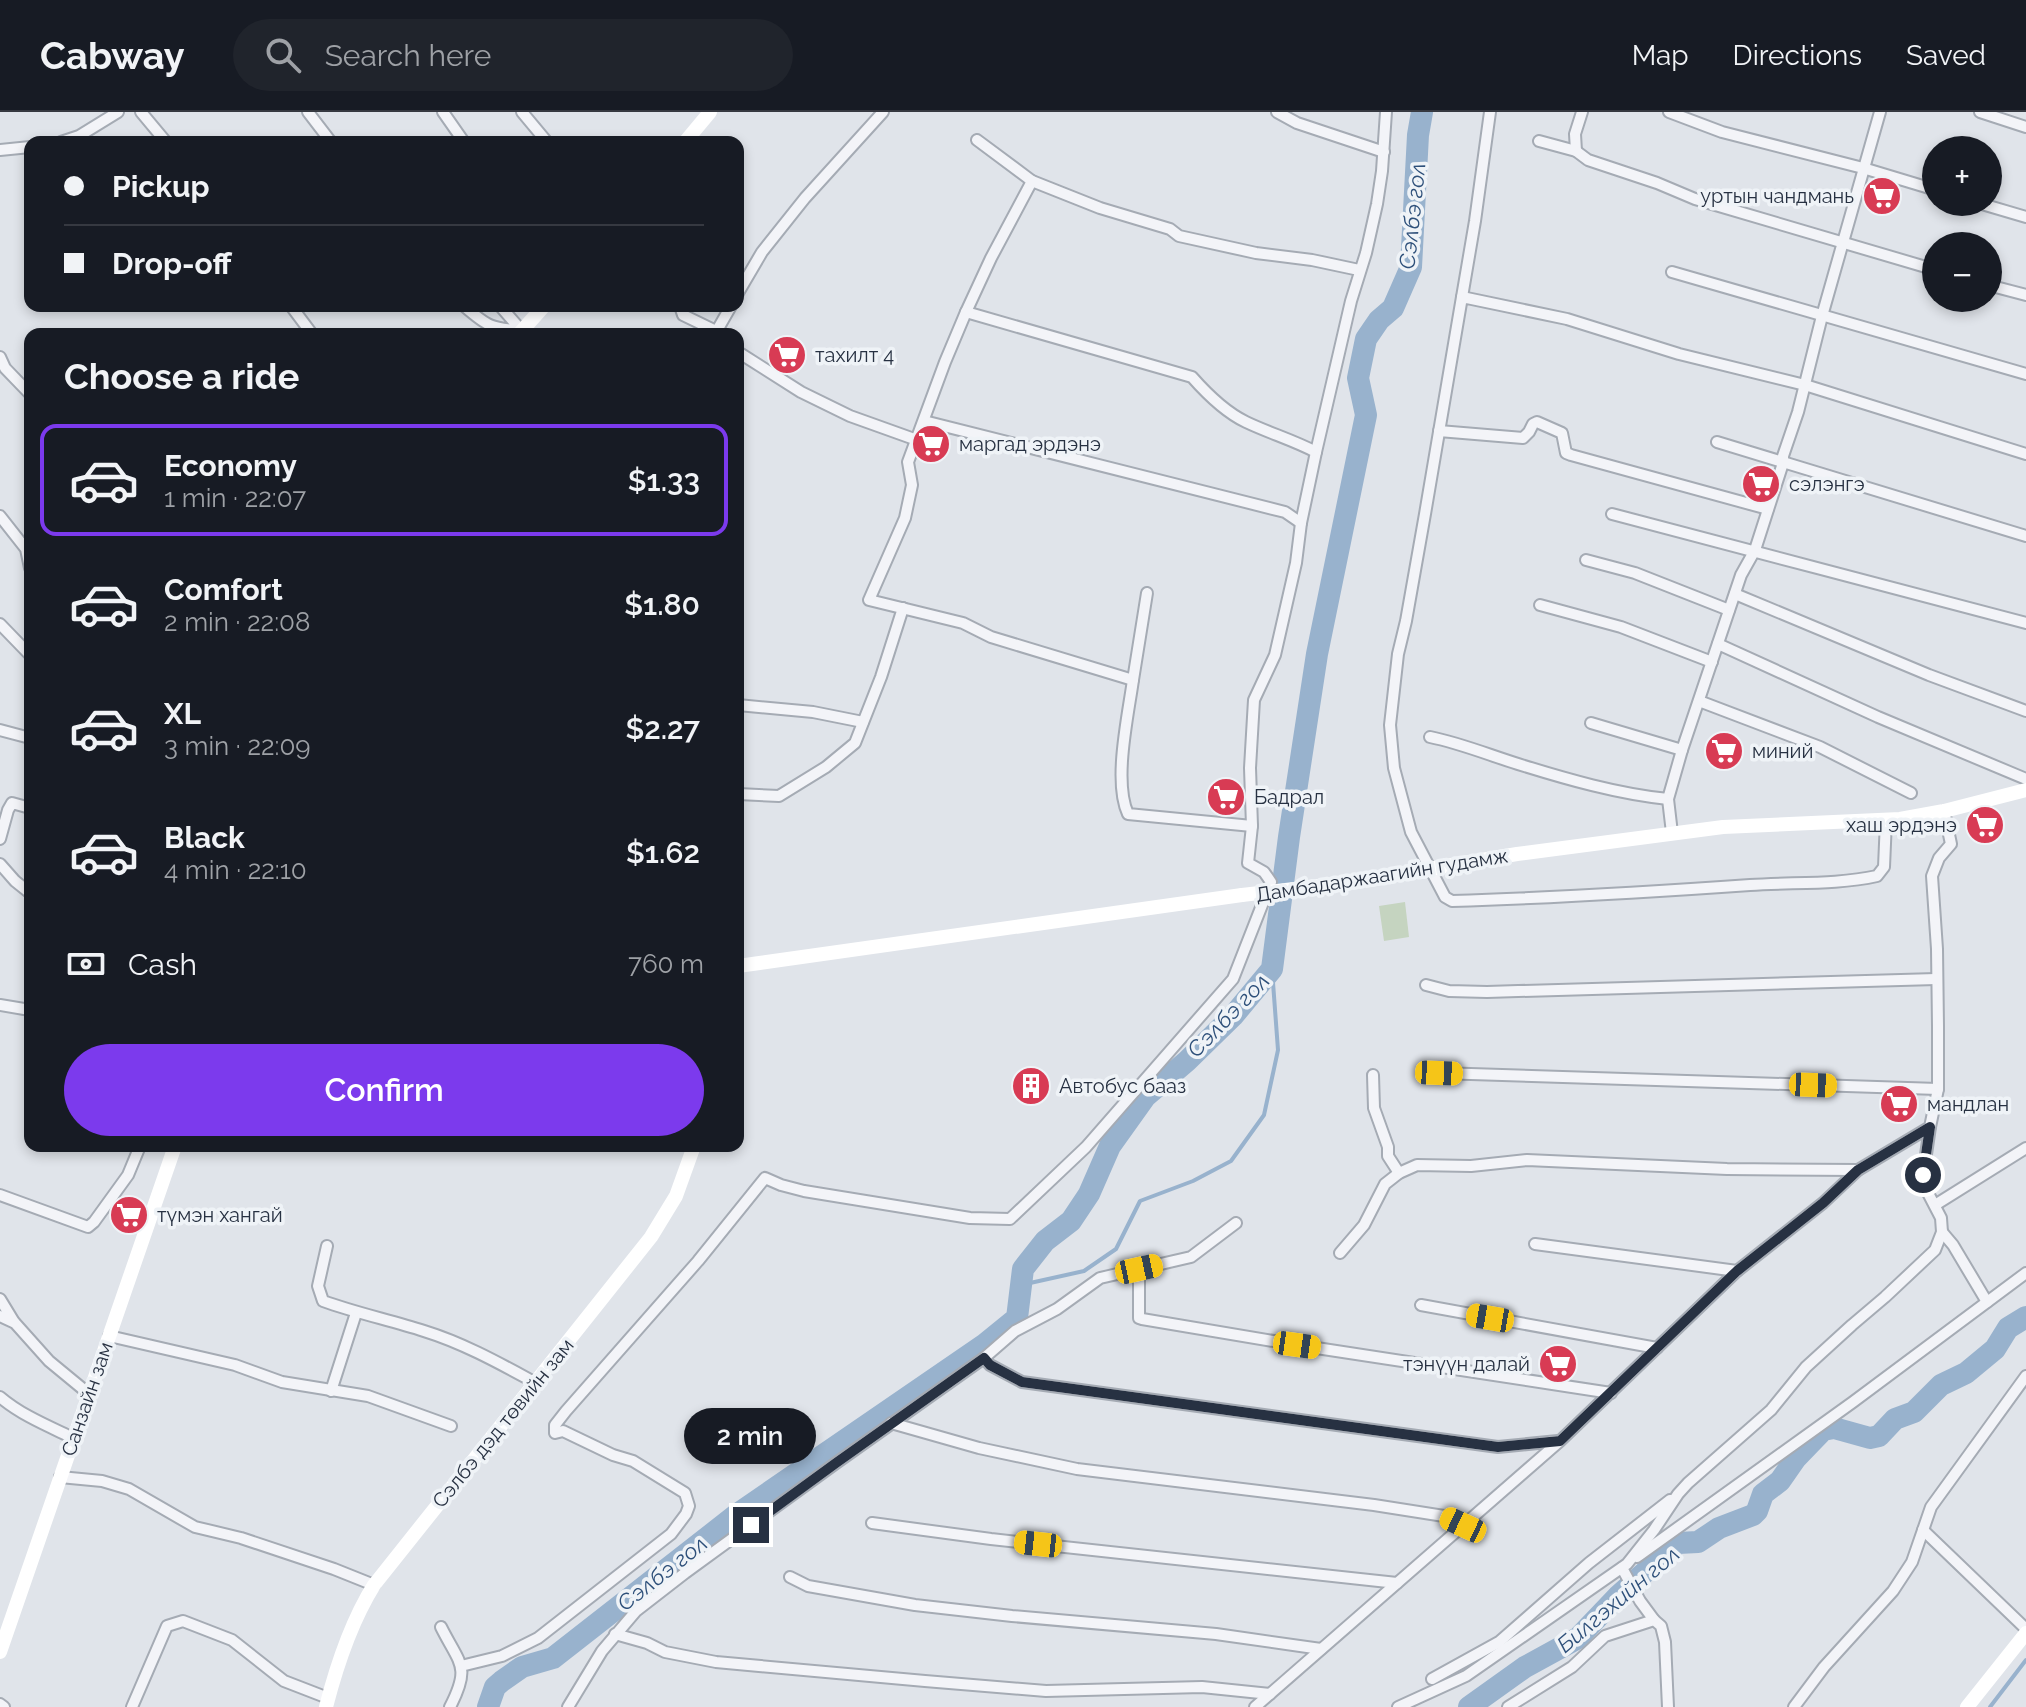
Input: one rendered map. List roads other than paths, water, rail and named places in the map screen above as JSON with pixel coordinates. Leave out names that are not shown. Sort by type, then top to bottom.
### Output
[{"type":"main road","points":[[690,136],[710,112]]},
{"type":"main road","points":[[525,328],[539,312]]},
{"type":"main road","name":"Дамбадаржаагийн гудамж","points":[[744,965],[1353,882],[1517,854],[1672,833],[1723,827],[1886,820],[1944,811],[2026,790]]},
{"type":"main road","name":"Санзайн зам","points":[[0,1652],[173,1152]]},
{"type":"main road","name":"Сэлбэ дэд төвийн зам","points":[[327,1703],[347,1637],[374,1585],[651,1237],[676,1196],[690,1152]]},
{"type":"main road","points":[[1967,1707],[2026,1631]]},
{"type":"street","points":[[79,136],[118,112]]},
{"type":"street","points":[[141,112],[161,136]]},
{"type":"street","points":[[308,112],[326,136]]},
{"type":"street","points":[[443,112],[460,136]]},
{"type":"street","points":[[522,112],[542,136]]},
{"type":"street","points":[[744,283],[762,252],[805,198],[883,112]]},
{"type":"street","points":[[1277,112],[1297,123],[1384,152]]},
{"type":"street","points":[[461,1666],[502,1656],[538,1638],[671,1534],[686,1514],[689,1506],[685,1493],[670,1483],[633,1461],[563,1431],[555,1433],[554,1429],[558,1420],[698,1261],[765,1178],[804,1191],[970,1218],[1010,1219],[1086,1147],[1233,979],[1271,882],[1264,872],[1248,863],[1252,826],[1250,768],[1254,700],[1275,655],[1316,452],[1377,204],[1386,112]]},
{"type":"street","points":[[1490,112],[1475,221],[1398,654],[1390,725],[1394,768],[1411,832],[1429,869],[1445,897],[1452,901],[1856,881],[1877,876],[1884,867],[1886,820]]},
{"type":"street","points":[[1576,151],[1575,134],[1582,112]]},
{"type":"street","points":[[1669,112],[1722,132],[1922,186]]},
{"type":"street","points":[[1672,833],[1668,799],[1682,750],[1741,575],[1755,550],[1783,463],[1880,112]]},
{"type":"street","points":[[1980,112],[2026,127]]},
{"type":"street","points":[[977,140],[1032,181],[1100,208],[1170,229],[1179,236],[1256,253],[1359,270]]},
{"type":"street","points":[[1539,141],[1576,151],[1588,160],[1695,199],[1922,266]]},
{"type":"street","points":[[0,150],[24,148]]},
{"type":"street","points":[[1032,181],[966,312],[908,462],[912,485],[905,518],[869,600],[963,623],[991,637],[1133,680]]},
{"type":"street","points":[[2002,210],[2026,217]]},
{"type":"street","points":[[1672,272],[2026,374]]},
{"type":"street","points":[[2002,289],[2026,295]]},
{"type":"street","points":[[1462,297],[1567,319],[1679,354],[1805,385],[2026,454]]},
{"type":"street","points":[[471,312],[495,328]]},
{"type":"street","points":[[505,312],[518,328]]},
{"type":"street","points":[[682,312],[707,328]]},
{"type":"street","points":[[966,312],[1192,377],[1210,397],[1243,421],[1316,452]]},
{"type":"street","points":[[744,356],[801,392],[850,416],[917,440]]},
{"type":"street","points":[[0,357],[5,368],[24,388]]},
{"type":"street","points":[[924,421],[1285,512],[1301,523]]},
{"type":"street","points":[[1439,431],[1523,438],[1537,422],[1562,433],[1566,453],[1571,455],[1768,509]]},
{"type":"street","points":[[1717,442],[2026,536]]},
{"type":"street","points":[[1612,514],[2026,623]]},
{"type":"street","points":[[0,516],[24,546]]},
{"type":"street","points":[[1586,560],[1635,573],[1729,610]]},
{"type":"street","points":[[1147,593],[1122,759],[1123,803],[1128,814],[1252,826]]},
{"type":"street","points":[[1735,594],[1929,675],[2026,711]]},
{"type":"street","points":[[1540,605],[1621,627],[1712,662]]},
{"type":"street","points":[[744,794],[779,796],[826,767],[855,743],[903,608]]},
{"type":"street","points":[[0,624],[24,649]]},
{"type":"street","points":[[1718,644],[1878,717],[2026,779]]},
{"type":"street","points":[[1699,701],[1820,747],[1911,793]]},
{"type":"street","points":[[744,706],[813,712],[863,722]]},
{"type":"street","points":[[1591,723],[1682,750]]},
{"type":"street","points":[[0,730],[24,736]]},
{"type":"street","points":[[1430,737],[1592,784],[1668,799]]},
{"type":"street","points":[[0,839],[12,803],[24,806]]},
{"type":"street","points":[[1432,1679],[1499,1642],[1589,1563],[1678,1494],[1771,1410],[1806,1367],[1935,1250],[1942,1232],[1941,1218],[1923,1175],[1938,1089],[1937,949],[1932,876],[1939,858],[1951,844],[1944,811]]},
{"type":"street","points":[[0,864],[24,888]]},
{"type":"street","points":[[1426,985],[1449,991],[1487,992],[1936,979]]},
{"type":"street","points":[[0,1005],[24,1009]]},
{"type":"street","points":[[1439,1073],[1938,1089]]},
{"type":"street","points":[[1373,1075],[1374,1108],[1388,1147],[1388,1156],[1399,1173]]},
{"type":"street","points":[[1255,1707],[1560,1441],[1737,1271],[1823,1203],[1858,1170],[1930,1127]]},
{"type":"street","points":[[1935,1205],[2026,1148]]},
{"type":"street","points":[[0,1195],[88,1227],[128,1175],[138,1152]]},
{"type":"street","points":[[1340,1253],[1364,1225],[1385,1184],[1417,1165],[1471,1166],[1527,1160],[1727,1169],[1858,1170]]},
{"type":"street","points":[[568,1707],[602,1651],[636,1611],[984,1358],[1015,1331],[1057,1309],[1100,1278],[1191,1257],[1236,1223]]},
{"type":"street","points":[[1942,1232],[1987,1302]]},
{"type":"street","points":[[1535,1244],[1737,1271]]},
{"type":"street","points":[[327,1246],[318,1286],[323,1301],[467,1347],[536,1383]]},
{"type":"street","points":[[1139,1269],[1139,1318],[1142,1319],[1611,1393]]},
{"type":"street","points":[[1398,1707],[1466,1676],[1624,1569],[2026,1273]]},
{"type":"street","points":[[0,1299],[6,1319],[89,1394]]},
{"type":"street","points":[[1421,1305],[1657,1348]]},
{"type":"street","points":[[331,1391],[356,1313]]},
{"type":"street","points":[[109,1336],[235,1365],[282,1382],[368,1396],[451,1426]]},
{"type":"street","points":[[984,1358],[990,1365],[1022,1382],[1099,1394],[1498,1447],[1560,1441]]},
{"type":"street","points":[[1794,1707],[1824,1667],[1893,1591],[1912,1562],[1931,1507],[2026,1376]]},
{"type":"street","points":[[0,1397],[73,1438]]},
{"type":"street","points":[[891,1423],[979,1448],[1077,1469],[1374,1505],[1444,1516],[1463,1525]]},
{"type":"street","points":[[60,1477],[102,1481],[129,1489],[195,1527],[241,1538],[374,1585]]},
{"type":"street","points":[[1624,1569],[1678,1494]]},
{"type":"street","points":[[872,1523],[1397,1583]]},
{"type":"street","points":[[1923,1530],[2026,1631]]},
{"type":"street","points":[[1624,1569],[1640,1601],[1661,1626],[1665,1642],[1668,1707]]},
{"type":"street","points":[[790,1577],[808,1586],[915,1605],[1216,1634],[1321,1649]]},
{"type":"street","points":[[1508,1707],[1572,1667],[1605,1636],[1654,1620]]},
{"type":"street","points":[[132,1707],[167,1626],[183,1621],[232,1640],[284,1681],[327,1703]]},
{"type":"street","points":[[441,1627],[463,1674],[450,1707]]},
{"type":"street","points":[[615,1634],[665,1652],[716,1662],[1046,1691],[1202,1687],[1270,1694]]},
{"type":"waterway","name":"Сэлбэ гол","points":[[488,1707],[495,1687],[502,1681],[522,1667],[553,1658],[736,1515],[985,1344],[1017,1318],[1023,1269],[1045,1241],[1071,1221],[1089,1194],[1110,1146],[1145,1097],[1233,1016],[1272,969],[1317,654],[1366,415],[1358,378],[1366,339],[1379,320],[1393,308],[1411,267],[1422,112]]},
{"type":"waterway","points":[[1021,1285],[1084,1271],[1116,1249],[1140,1201],[1193,1181],[1231,1161],[1264,1115],[1278,1050],[1272,969]]},
{"type":"waterway","name":"Билгэхийн гол","points":[[1469,1707],[1525,1667],[1578,1638],[1618,1596],[1678,1543],[1698,1542],[1719,1528],[1753,1515],[1763,1494],[1780,1481],[1796,1458],[1823,1430],[1834,1428],[1870,1438],[1879,1436],[1895,1419],[1914,1412],[1941,1385],[1966,1373],[1995,1349],[2008,1328],[2026,1317]]},
{"type":"waterway","points":[[1990,1707],[2026,1660]]},
{"type":"place","name":"уртын чандмань","points":[[1882,196]]},
{"type":"place","name":"тахилт 4","points":[[787,355]]},
{"type":"place","name":"маргад эрдэнэ","points":[[931,444]]},
{"type":"place","name":"сэлэнгэ","points":[[1761,484]]},
{"type":"place","name":"миний","points":[[1724,751]]},
{"type":"place","name":"Бадрал","points":[[1226,797]]},
{"type":"place","name":"хаш эрдэнэ","points":[[1985,825]]},
{"type":"place","name":"Автобус бааз","points":[[1031,1086]]},
{"type":"place","name":"мандлан","points":[[1899,1104]]},
{"type":"place","name":"түмэн хангай","points":[[129,1215]]},
{"type":"place","name":"тэнүүн далай","points":[[1558,1364]]}]
